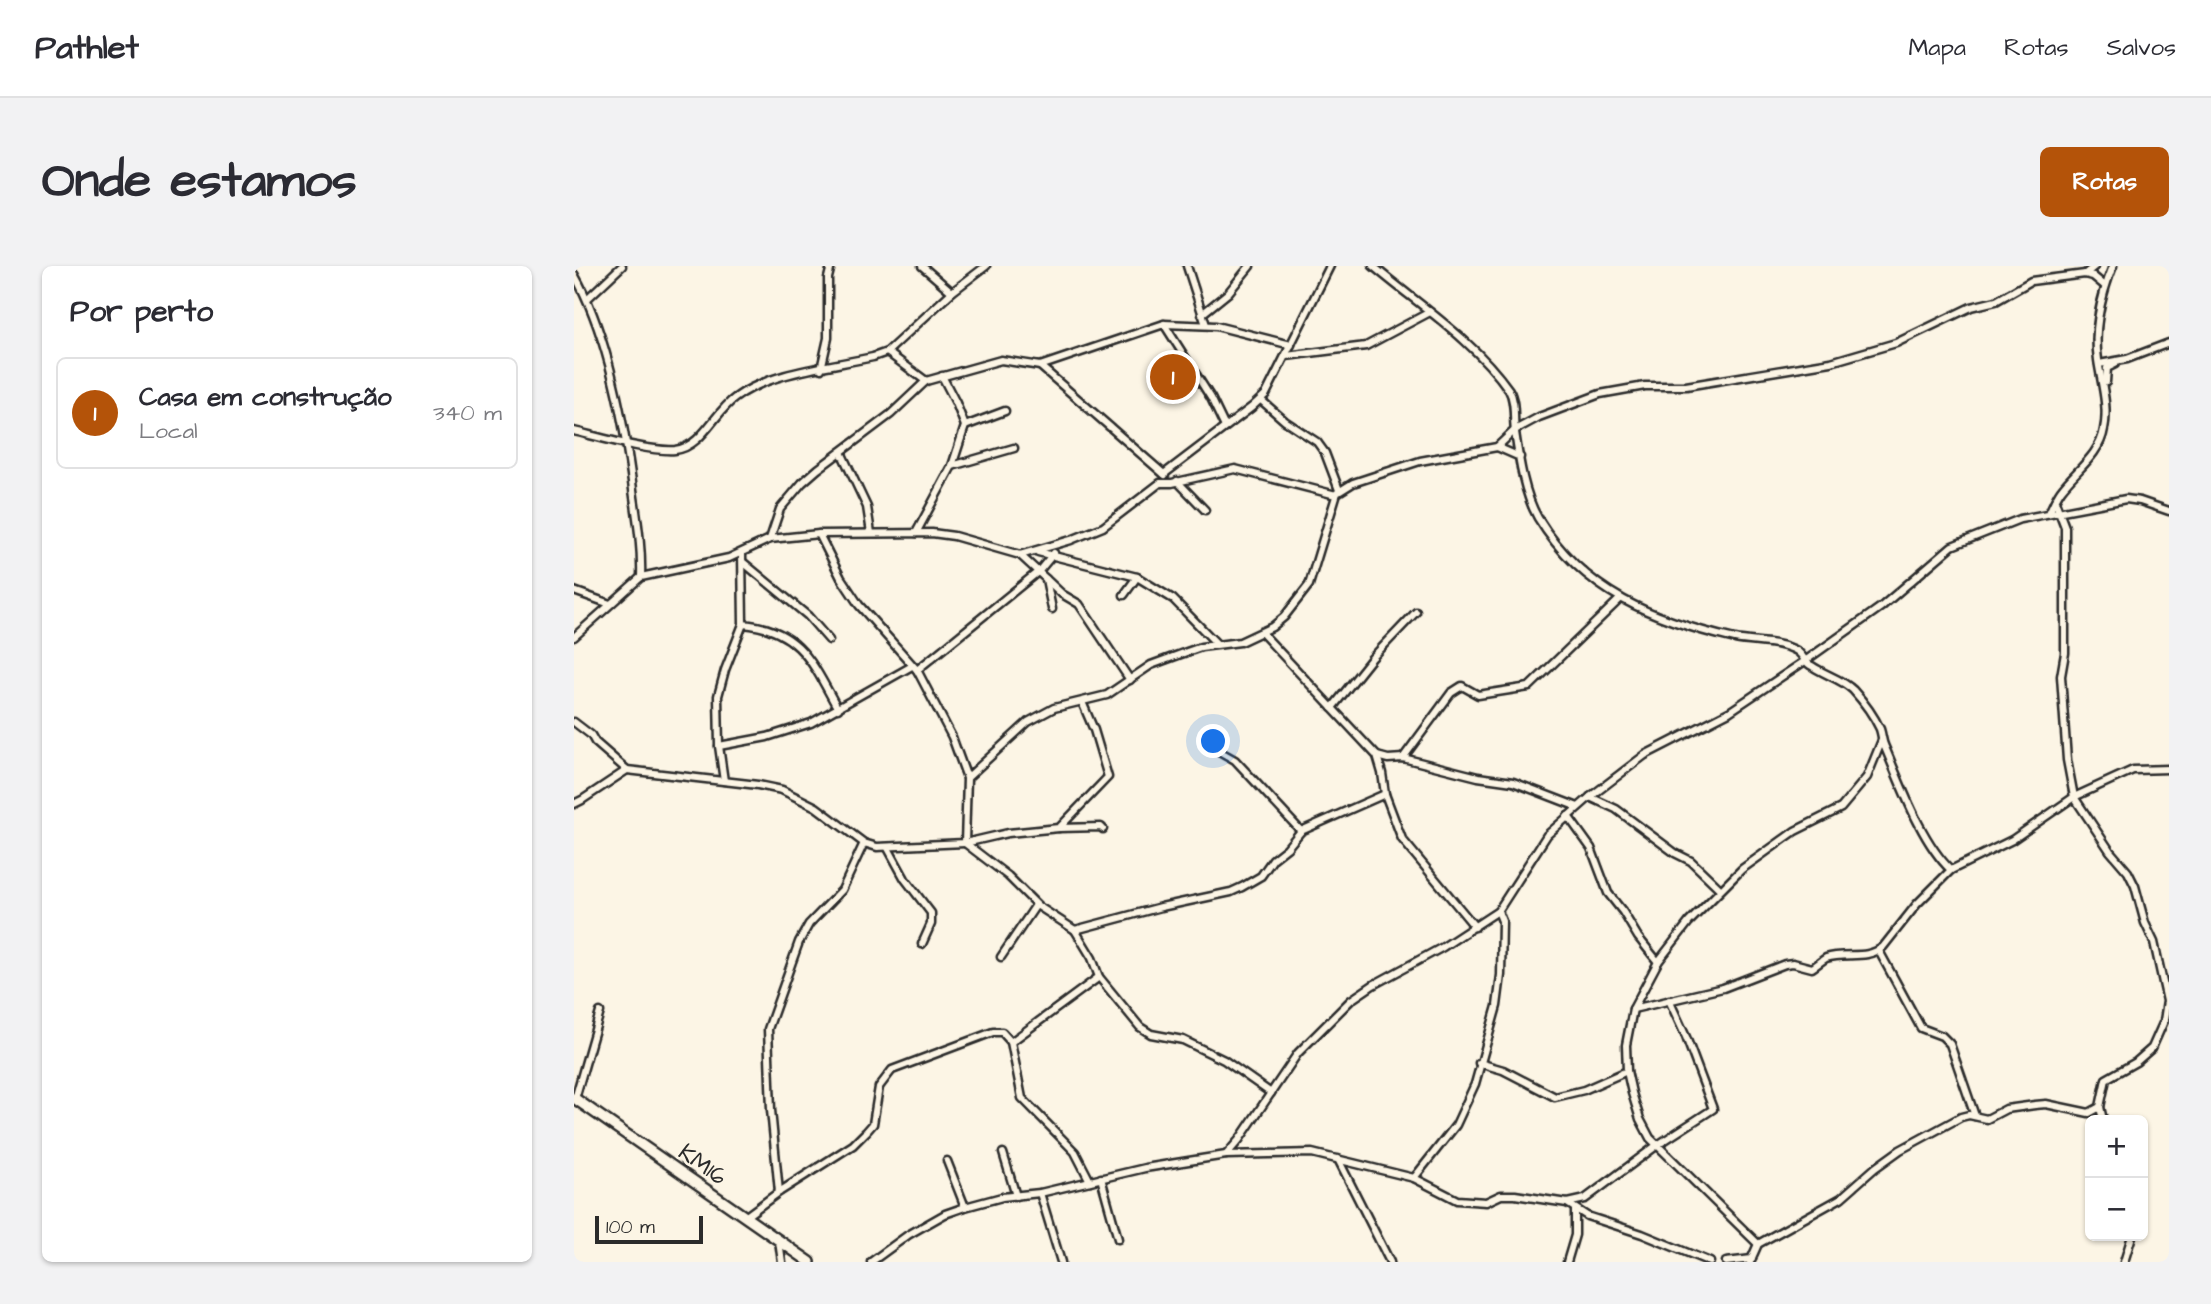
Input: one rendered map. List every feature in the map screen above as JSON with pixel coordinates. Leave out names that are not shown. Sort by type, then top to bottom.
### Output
[{"type":"street","points":[[588,298],[622,266]]},
{"type":"street","points":[[821,369],[828,338],[828,278],[831,266]]},
{"type":"street","points":[[922,266],[952,292]]},
{"type":"street","points":[[574,431],[628,444],[674,450],[688,446],[698,438],[721,409],[746,390],[766,380],[887,352],[952,292],[986,266]]},
{"type":"street","points":[[1187,266],[1206,325]]},
{"type":"street","points":[[1202,314],[1228,293],[1250,266]]},
{"type":"street","points":[[1164,474],[1261,400],[1330,266]]},
{"type":"street","points":[[1373,266],[1472,348],[1505,383],[1512,396],[1515,430],[1532,507],[1548,532],[1579,569],[1600,587],[1620,599],[1702,630],[1796,651],[1805,661],[1853,691],[1876,722],[1929,842],[1951,870]]},
{"type":"street","points":[[2105,390],[2096,341],[2098,313],[2113,266]]},
{"type":"street","points":[[1020,555],[1103,527],[1160,483],[1235,469],[1338,493],[1375,474],[1420,461],[1497,447],[1515,430],[1539,417],[1627,387],[1686,386],[1831,362],[1896,343],[1970,307],[1996,301],[2031,281],[2088,269],[2105,286]]},
{"type":"street","points":[[574,274],[588,298],[599,328],[628,444],[642,552],[641,577]]},
{"type":"street","points":[[574,289],[583,289]]},
{"type":"street","points":[[1286,356],[1366,346],[1430,312]]},
{"type":"street","points":[[770,539],[780,509],[802,483],[891,414],[926,381],[1001,360],[1040,366],[1164,324],[1206,325],[1291,345]]},
{"type":"street","points":[[1164,324],[1211,398],[1225,427]]},
{"type":"street","points":[[2049,513],[2061,490],[2100,443],[2105,428],[2106,368],[2169,343]]},
{"type":"street","points":[[887,352],[926,381]]},
{"type":"street","points":[[2099,364],[2127,359]]},
{"type":"street","points":[[1040,366],[1205,510]]},
{"type":"street","points":[[916,533],[951,466],[965,426],[942,376]]},
{"type":"street","points":[[967,778],[1028,722],[1054,708],[1107,695],[1151,666],[1201,647],[1240,642],[1262,633],[1284,617],[1309,585],[1338,493],[1325,453],[1317,442],[1285,421],[1261,400]]},
{"type":"street","points":[[965,426],[1005,411]]},
{"type":"street","points":[[1497,447],[1520,457]]},
{"type":"street","points":[[951,466],[1014,448]]},
{"type":"street","points":[[841,452],[867,507],[872,533]]},
{"type":"street","points":[[1226,1155],[1298,1053],[1351,1000],[1498,911],[1536,855],[1546,835],[1577,807],[1646,755],[1729,712],[1805,661],[1881,607],[1952,546],[2020,519],[2126,499],[2169,511]]},
{"type":"street","points":[[2055,501],[2065,527],[2065,653],[2061,676],[2067,760],[2074,797],[2110,851],[2128,872],[2135,886],[2159,960],[2168,1010],[2160,1035],[2152,1048],[2136,1062],[2106,1079],[2099,1107],[2101,1115]]},
{"type":"street","points":[[574,637],[641,577],[743,553],[770,539],[819,534],[916,533],[954,536],[1020,555],[1062,594],[1079,604],[1129,680]]},
{"type":"street","points":[[819,534],[850,593],[915,668],[952,737],[967,778],[965,843]]},
{"type":"street","points":[[719,746],[794,729],[915,668],[1038,571],[1061,542]]},
{"type":"street","points":[[1037,551],[1137,577],[1173,599],[1217,644]]},
{"type":"street","points":[[724,781],[719,746],[718,696],[743,624],[743,553]]},
{"type":"street","points":[[744,563],[808,616],[830,640]]},
{"type":"street","points":[[1124,595],[1137,577]]},
{"type":"street","points":[[1046,579],[1052,609]]},
{"type":"street","points":[[574,591],[610,604]]},
{"type":"street","points":[[1403,758],[1451,693],[1462,686],[1478,695],[1529,687],[1620,599]]},
{"type":"street","points":[[1332,708],[1372,658],[1416,612]]},
{"type":"street","points":[[743,624],[779,631],[795,643],[822,679],[838,709]]},
{"type":"street","points":[[1262,633],[1377,756],[1385,794],[1402,839],[1475,927]]},
{"type":"street","points":[[1059,828],[1108,777],[1094,730],[1082,702]]},
{"type":"street","points":[[574,722],[591,734],[595,742],[627,770],[782,790],[816,807],[863,843],[888,848],[965,843],[1008,833],[1059,828],[1102,829]]},
{"type":"street","points":[[1758,1244],[1656,1146],[1640,1119],[1627,1071],[1626,1045],[1633,1009],[1658,962],[1679,934],[1720,889],[1742,869],[1795,831],[1841,808],[1867,777],[1882,740]]},
{"type":"street","points":[[1219,751],[1235,760],[1301,831]]},
{"type":"street","points":[[1377,756],[1403,758],[1478,777],[1513,782],[1577,807]]},
{"type":"street","points":[[1633,1009],[1723,988],[1785,964],[1793,963],[1812,968],[1829,957],[1867,955],[1880,950],[1917,904],[1951,870],[2012,840],[2074,797],[2133,770],[2169,769]]},
{"type":"street","points":[[574,804],[627,770]]},
{"type":"street","points":[[1075,930],[1231,892],[1261,876],[1273,859],[1287,848],[1301,831],[1385,794]]},
{"type":"street","points":[[1590,797],[1616,808],[1675,853],[1691,861],[1720,889]]},
{"type":"street","points":[[1568,816],[1591,848],[1608,893],[1658,962]]},
{"type":"street","points":[[779,1192],[771,1110],[768,1030],[799,942],[809,924],[842,890],[863,843]]},
{"type":"street","points":[[965,843],[1008,876],[1036,905],[1075,930],[1099,977],[1146,1032],[1183,1040],[1224,1060],[1271,1093]]},
{"type":"street","points":[[888,848],[905,879],[931,913],[931,924],[922,943]]},
{"type":"street","points":[[1001,957],[1036,905]]},
{"type":"street","points":[[1414,1178],[1456,1125],[1475,1084],[1499,995],[1502,921],[1498,911]]},
{"type":"street","points":[[1880,950],[1921,1028],[1942,1036],[1950,1044],[1975,1116]]},
{"type":"street","points":[[1011,1042],[1099,977]]},
{"type":"street","points":[[871,1262],[936,1219],[965,1207],[1040,1193],[1146,1168],[1226,1155],[1289,1152],[1338,1158],[1414,1178],[1457,1200],[1486,1202],[1501,1195],[1567,1203],[1585,1199],[1656,1146],[1713,1109],[1669,1000]]},
{"type":"street","points":[[574,1098],[600,1012]]},
{"type":"street","points":[[745,1217],[853,1145],[873,1124],[879,1087],[892,1070],[993,1032],[1002,1032],[1011,1042],[1022,1098],[1075,1152],[1090,1181]]},
{"type":"street","points":[[1479,1063],[1503,1070],[1555,1097],[1584,1090],[1627,1071]]},
{"type":"street","name":"KM16","points":[[574,1098],[810,1262]]},
{"type":"street","points":[[1727,1262],[1752,1261],[1754,1248],[1758,1244],[1841,1198],[1900,1150],[1961,1116],[1987,1119],[2006,1109],[2046,1104],[2089,1113],[2099,1107]]},
{"type":"street","points":[[1239,1140],[1245,1156]]},
{"type":"street","points":[[1003,1153],[1016,1196]]},
{"type":"street","points":[[1338,1158],[1390,1262]]},
{"type":"street","points":[[947,1161],[965,1207]]},
{"type":"street","points":[[1101,1178],[1118,1239]]},
{"type":"street","points":[[1040,1193],[1061,1262]]},
{"type":"street","points":[[1567,1203],[1598,1221],[1642,1234],[1710,1262]]},
{"type":"street","points":[[1567,1262],[1575,1235],[1575,1208]]},
{"type":"street","points":[[779,1241],[782,1262]]},
{"type":"street","points":[[2124,1262],[2130,1241]]},
{"type":"place","name":"Casa em construção","points":[[1173,377]]}]
